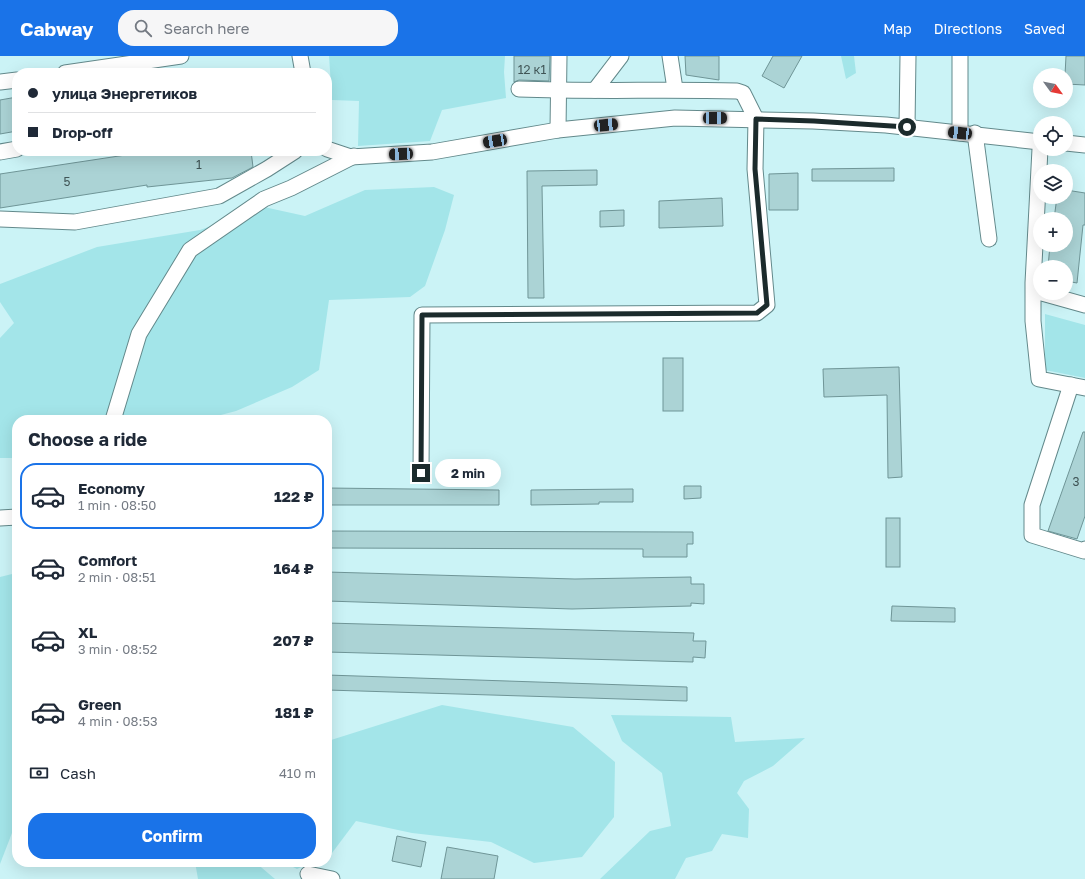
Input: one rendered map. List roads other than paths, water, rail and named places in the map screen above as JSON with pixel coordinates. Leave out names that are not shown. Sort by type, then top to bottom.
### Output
[{"type":"street","points":[[99,68],[181,56]]},
{"type":"street","points":[[300,56],[303,68]]},
{"type":"street","points":[[558,130],[559,56]]},
{"type":"street","points":[[595,90],[621,56]]},
{"type":"street","points":[[670,56],[675,89]]},
{"type":"street","points":[[907,127],[908,56]]},
{"type":"street","points":[[960,56],[967,133],[990,239]]},
{"type":"street","points":[[0,82],[12,81]]},
{"type":"street","points":[[421,473],[422,315],[757,313],[767,305],[755,169],[756,119],[743,93],[740,91],[675,89],[519,89]]},
{"type":"street","points":[[332,150],[351,156],[432,152],[558,130],[675,118],[814,121],[907,127],[1033,141]]},
{"type":"street","points":[[1073,144],[1085,145]]},
{"type":"street","points":[[0,152],[12,150]]},
{"type":"street","points":[[0,219],[75,222],[219,196],[287,156]]},
{"type":"street","points":[[115,415],[139,334],[190,250],[264,199],[291,188],[354,156]]},
{"type":"street","points":[[1038,260],[1040,156]]},
{"type":"street","points":[[1037,300],[1033,321],[1039,379],[1078,386],[1032,505],[1032,535],[1084,551],[1085,549]]},
{"type":"street","points":[[1067,300],[1085,305]]},
{"type":"street","points":[[0,518],[12,517]]},
{"type":"street","points":[[308,874],[332,879]]}]
